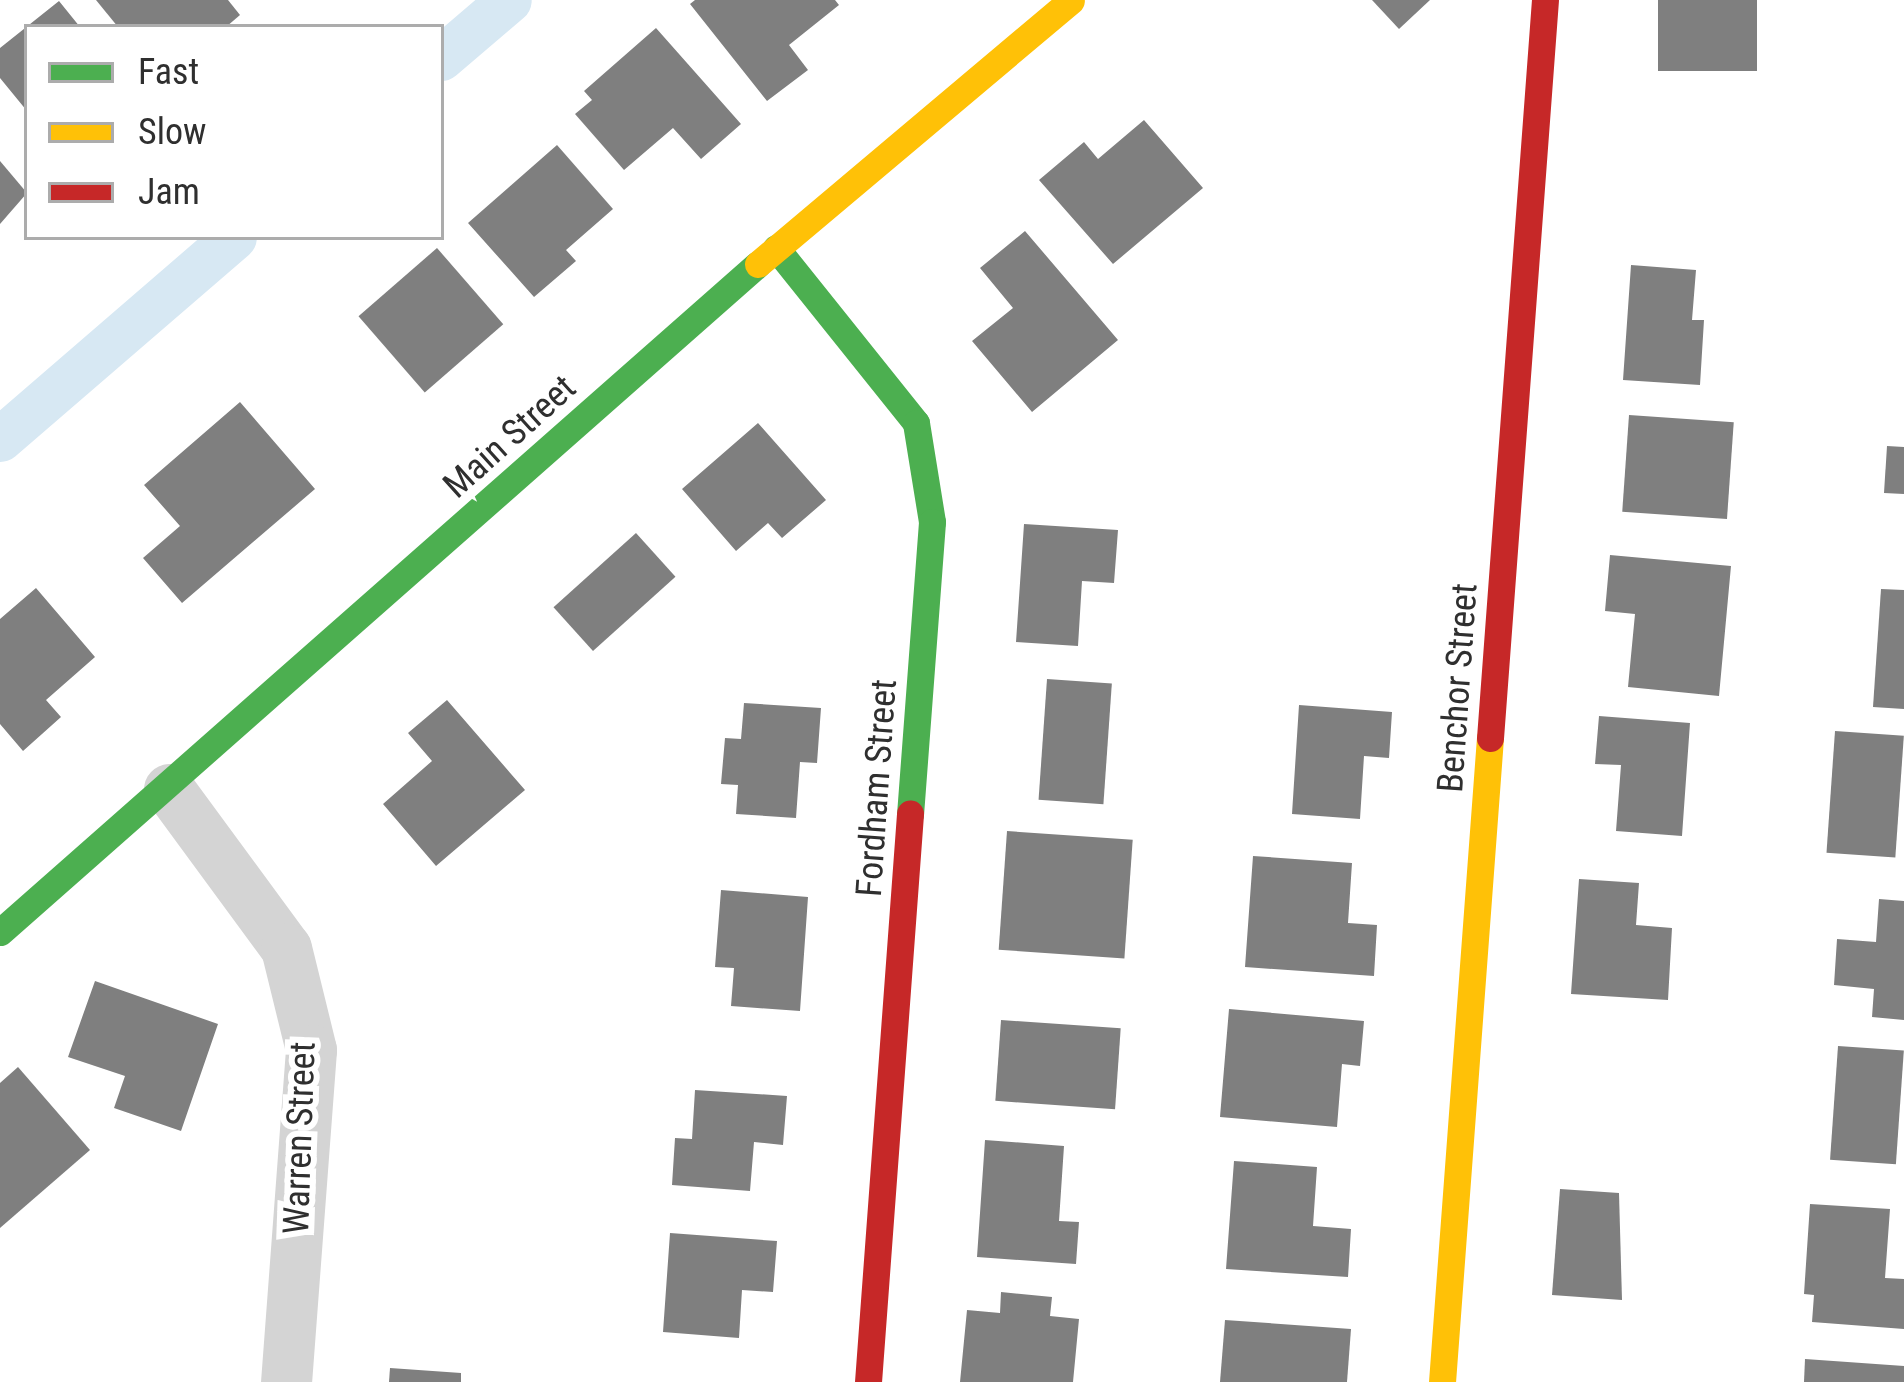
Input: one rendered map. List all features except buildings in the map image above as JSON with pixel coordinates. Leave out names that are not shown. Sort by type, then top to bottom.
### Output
[{"type":"street","name":"Main Street","points":[[0,932],[169,790],[776,248],[1071,0]]},
{"type":"street","name":"Benchor Street","points":[[1442,1382],[1545,0]]},
{"type":"street","name":"Fordham Street","points":[[776,248],[916,423],[932,522],[868,1382]]},
{"type":"street","name":"Warren Street","points":[[169,790],[286,948],[310,1050],[286,1382]]},
{"type":"waterway","points":[[444,55],[509,0]]},
{"type":"waterway","points":[[0,439],[231,240]]},
{"type":"traffic: fast","points":[[776,248],[916,423],[932,522],[910,814]]},
{"type":"traffic: fast","points":[[0,932],[758,264]]},
{"type":"traffic: slow","points":[[758,264],[1071,0]]},
{"type":"traffic: slow","points":[[1442,1382],[1490,738]]},
{"type":"traffic: jam","points":[[1490,738],[1545,0]]},
{"type":"traffic: jam","points":[[868,1382],[910,814]]}]
